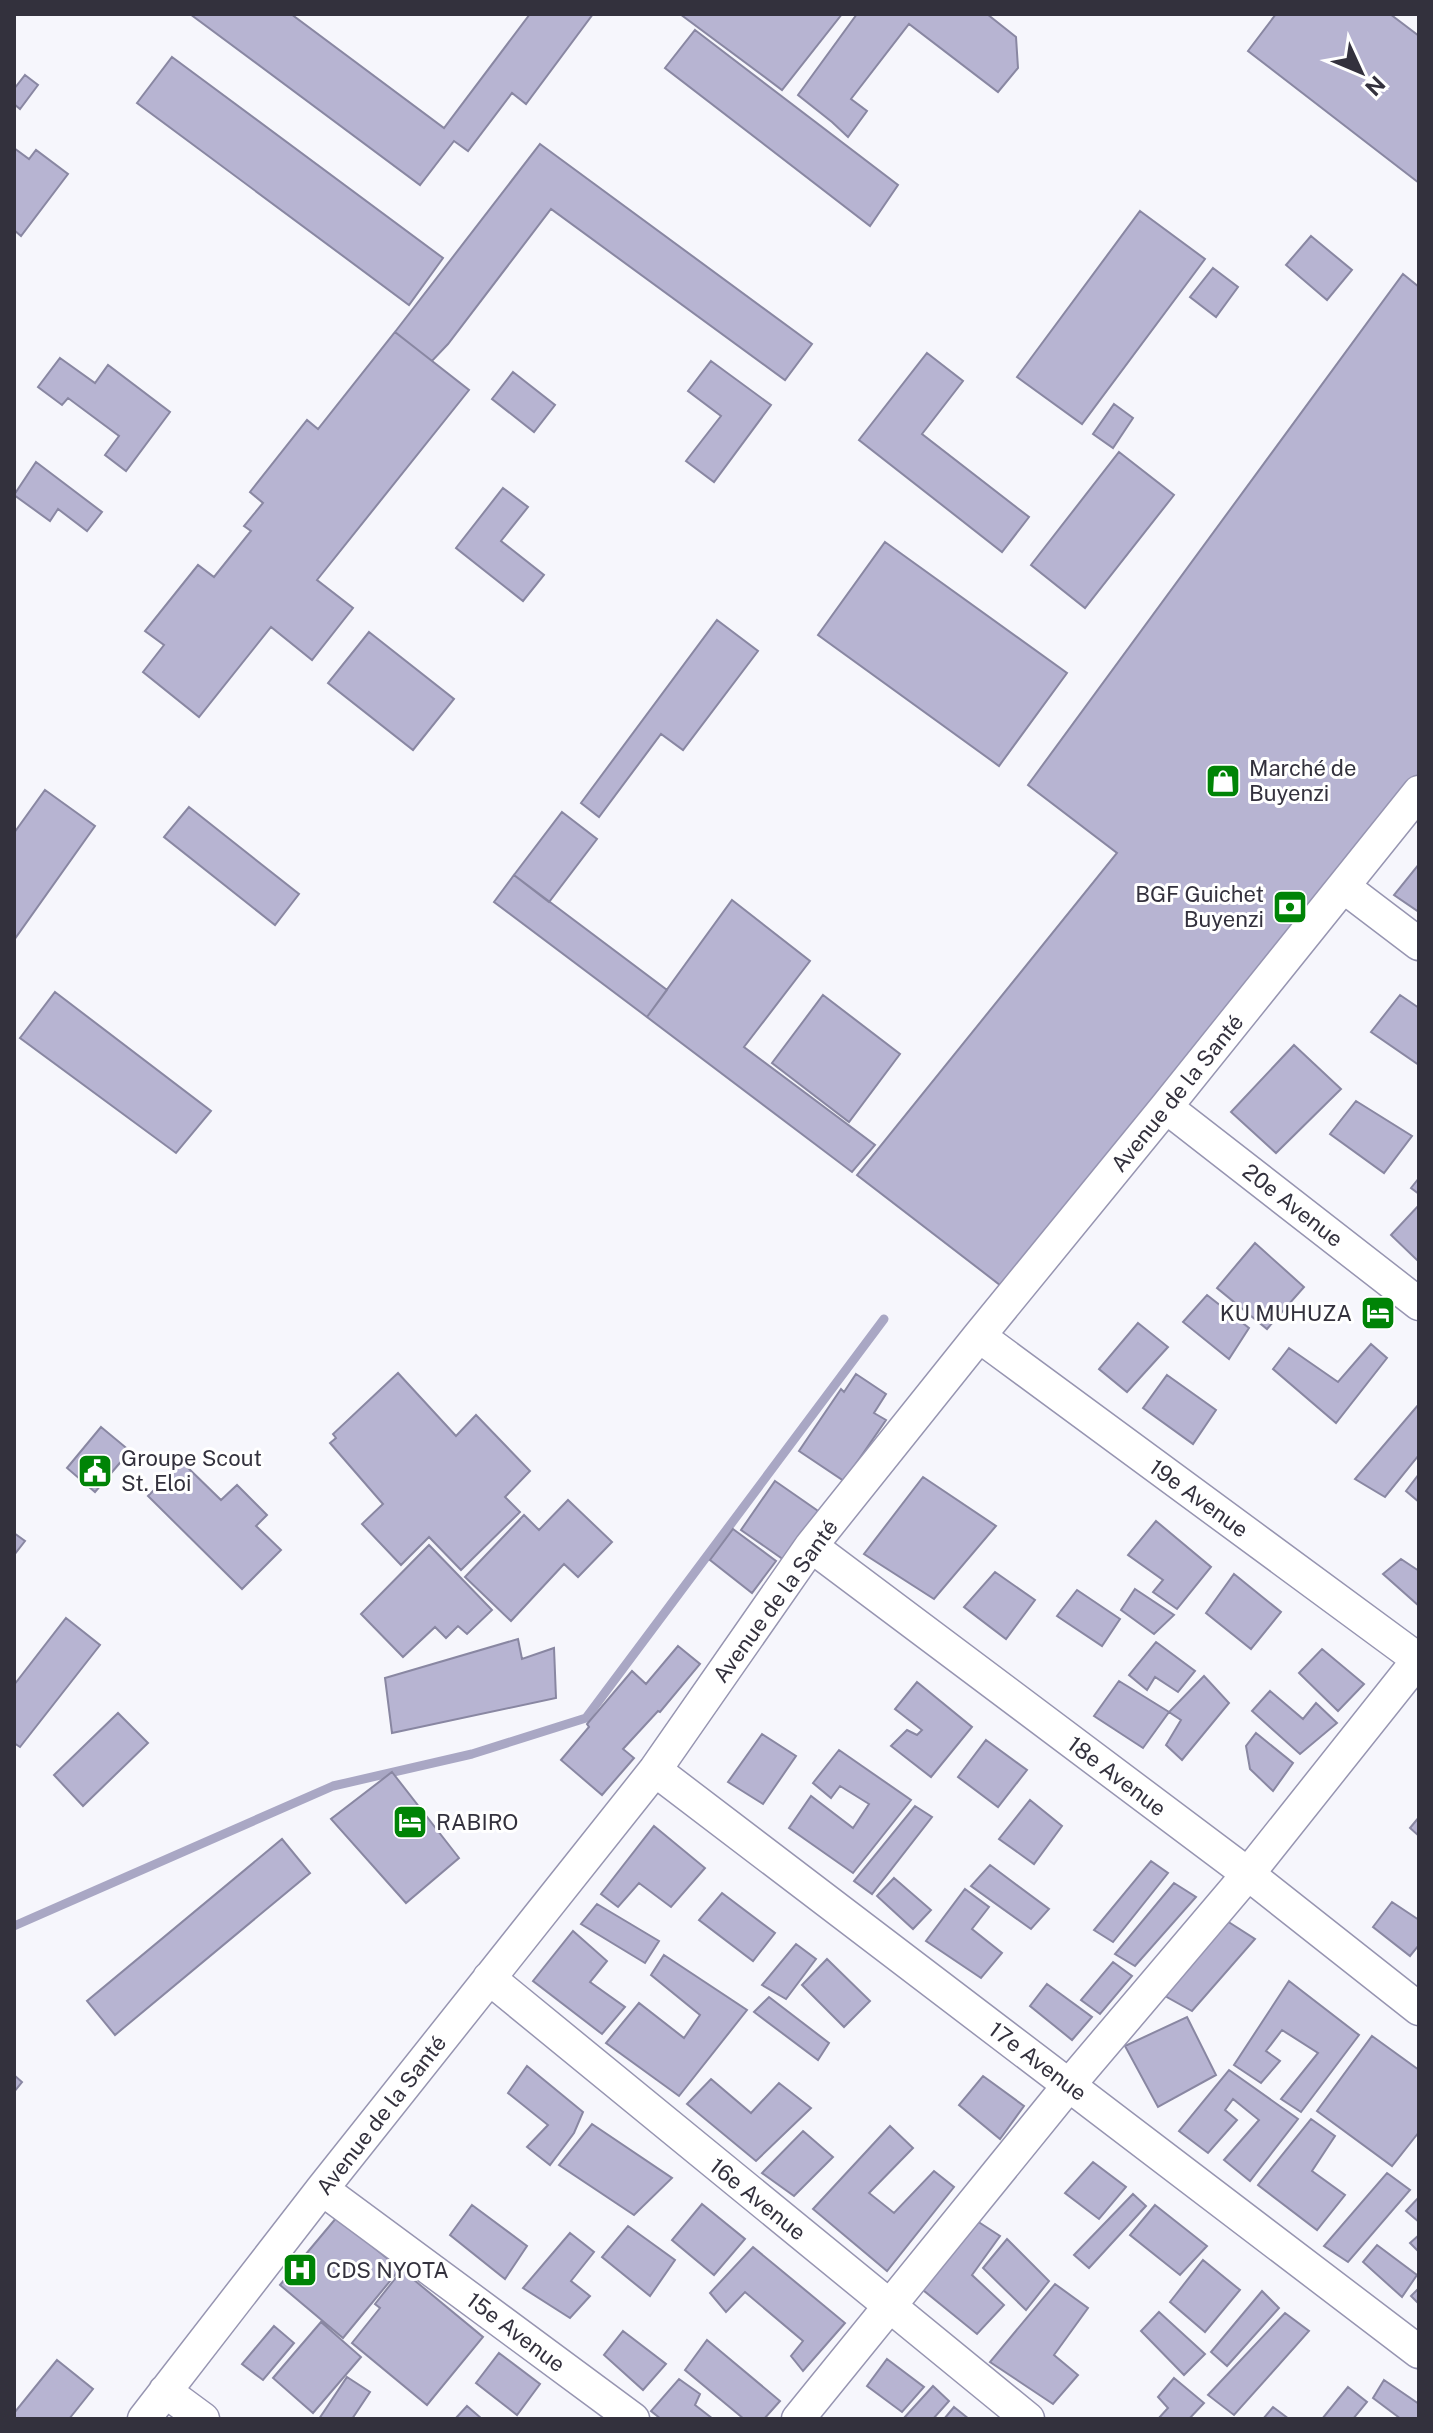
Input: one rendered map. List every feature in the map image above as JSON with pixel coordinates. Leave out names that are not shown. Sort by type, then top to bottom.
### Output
[{"type":"street","name":"Avenue de la Santé","points":[[144,2419],[322,2189],[655,1770],[811,1546],[1419,792]]},
{"type":"street","points":[[1344,887],[1419,944]]},
{"type":"street","name":"20e Avenue","points":[[1166,1107],[1419,1304]]},
{"type":"street","name":"19e Avenue","points":[[979,1336],[1419,1660]]},
{"type":"street","name":"18e Avenue","points":[[811,1546],[1248,1874],[1419,2009]]},
{"type":"street","points":[[798,2419],[1069,2085],[1248,1874],[1419,1660]]},
{"type":"street","name":"17e Avenue","points":[[655,1770],[1419,2352]]},
{"type":"street","name":"16e Avenue","points":[[489,1978],[1028,2419]]},
{"type":"street","name":"15e Avenue","points":[[322,2189],[633,2419]]},
{"type":"street","points":[[165,2391],[203,2419]]},
{"type":"building","points":[[190,14],[291,14],[444,128],[530,14],[593,14],[526,104],[512,93],[468,151],[454,141],[420,185]]},
{"type":"building","points":[[680,14],[842,14],[782,90]]},
{"type":"building","points":[[857,14],[987,14],[1016,37],[1018,68],[998,92],[909,24],[851,99],[867,111],[848,137],[798,95]]},
{"type":"building","points":[[1276,14],[1390,14],[1419,36],[1419,183],[1248,51]]},
{"type":"building","points":[[695,30],[898,185],[870,226],[665,68]]},
{"type":"building","points":[[172,57],[443,258],[409,305],[137,103]]},
{"type":"building","points":[[25,75],[38,85],[20,109],[14,104],[14,89]]},
{"type":"building","points":[[540,144],[812,344],[785,380],[551,209],[432,361],[395,332]]},
{"type":"building","points":[[14,148],[29,159],[36,150],[68,174],[21,236],[14,230]]},
{"type":"building","points":[[1140,211],[1205,259],[1082,424],[1017,377]]},
{"type":"building","points":[[1311,236],[1352,270],[1327,300],[1286,265]]},
{"type":"building","points":[[1213,268],[1238,287],[1216,317],[1190,297]]},
{"type":"building","name":"Marché de Buyenzi","points":[[1403,274],[1419,287],[1419,777],[1009,1292],[857,1175],[1117,853],[1028,785]]},
{"type":"building","points":[[395,332],[469,390],[317,580],[353,608],[312,660],[271,627],[199,717],[143,672],[164,645],[145,631],[198,565],[214,577],[251,531],[244,526],[263,503],[250,492],[307,420],[318,429]]},
{"type":"building","points":[[927,353],[963,381],[922,434],[1029,517],[1002,552],[859,440]]},
{"type":"building","points":[[60,358],[95,383],[108,365],[170,412],[126,471],[105,455],[119,436],[68,398],[62,405],[38,387]]},
{"type":"building","points":[[711,361],[771,405],[714,482],[686,461],[721,416],[688,391]]},
{"type":"building","points":[[513,372],[555,405],[534,432],[492,399]]},
{"type":"building","points":[[1114,404],[1133,418],[1113,448],[1093,434]]},
{"type":"building","points":[[1119,452],[1174,495],[1085,608],[1031,565]]},
{"type":"building","points":[[36,462],[102,512],[87,531],[58,509],[50,521],[14,495]]},
{"type":"building","points":[[503,488],[528,507],[501,541],[544,575],[523,601],[456,548]]},
{"type":"building","points":[[885,542],[1067,673],[999,766],[818,635]]},
{"type":"building","points":[[717,620],[758,651],[683,750],[661,734],[599,817],[581,803]]},
{"type":"building","points":[[369,632],[454,699],[413,750],[328,683]]},
{"type":"building","points":[[45,790],[95,826],[14,940],[14,833]]},
{"type":"building","points":[[189,807],[299,894],[275,925],[164,837]]},
{"type":"building","points":[[562,812],[597,839],[549,902],[514,875]]},
{"type":"building","points":[[1419,864],[1419,912],[1394,895]]},
{"type":"building","points":[[514,875],[667,990],[647,1017],[494,902]]},
{"type":"building","points":[[732,900],[810,961],[744,1047],[875,1145],[852,1172],[647,1017]]},
{"type":"building","points":[[55,992],[211,1111],[176,1153],[20,1038]]},
{"type":"building","points":[[823,995],[900,1054],[849,1122],[772,1063]]},
{"type":"building","points":[[1400,995],[1419,1008],[1419,1065],[1371,1032]]},
{"type":"building","points":[[1294,1045],[1341,1089],[1276,1153],[1231,1112]]},
{"type":"building","points":[[1356,1101],[1412,1136],[1384,1173],[1330,1134]]},
{"type":"building","points":[[1419,1178],[1419,1194],[1411,1188]]},
{"type":"building","points":[[1419,1205],[1419,1262],[1391,1235]]},
{"type":"building","points":[[1255,1243],[1304,1287],[1267,1329],[1217,1288]]},
{"type":"building","points":[[1207,1295],[1249,1328],[1229,1359],[1183,1322]]},
{"type":"building","points":[[1138,1323],[1168,1347],[1127,1392],[1099,1369]]},
{"type":"building","points":[[1371,1344],[1387,1358],[1336,1423],[1273,1369],[1289,1348],[1338,1382]]},
{"type":"building","points":[[398,1373],[456,1436],[476,1415],[530,1471],[505,1497],[520,1512],[461,1570],[429,1537],[401,1565],[362,1524],[383,1504],[330,1443],[336,1438],[333,1434]]},
{"type":"building","points":[[856,1374],[886,1394],[874,1413],[886,1420],[844,1481],[799,1451],[841,1389],[844,1392]]},
{"type":"building","points":[[1167,1375],[1216,1410],[1193,1444],[1143,1408]]},
{"type":"building","points":[[1419,1404],[1419,1455],[1385,1497],[1355,1479]]},
{"type":"building","points":[[101,1427],[130,1451],[95,1492],[67,1468]]},
{"type":"building","points":[[182,1462],[221,1500],[237,1485],[267,1515],[256,1526],[281,1550],[242,1589],[148,1496]]},
{"type":"building","points":[[1419,1474],[1419,1502],[1406,1491]]},
{"type":"building","points":[[923,1477],[996,1526],[934,1599],[864,1554]]},
{"type":"building","points":[[775,1481],[821,1513],[787,1562],[741,1530]]},
{"type":"building","points":[[568,1500],[612,1542],[578,1577],[564,1564],[511,1621],[465,1577],[524,1515],[539,1530]]},
{"type":"building","points":[[1156,1521],[1211,1567],[1177,1609],[1153,1592],[1163,1580],[1128,1555]]},
{"type":"building","points":[[733,1529],[776,1561],[752,1593],[710,1560]]},
{"type":"building","points":[[14,1533],[25,1541],[14,1555]]},
{"type":"building","points":[[429,1545],[492,1610],[467,1634],[458,1626],[446,1638],[435,1627],[403,1657],[361,1614]]},
{"type":"building","points":[[1401,1559],[1419,1571],[1419,1606],[1383,1574]]},
{"type":"building","points":[[995,1572],[1035,1600],[1006,1639],[964,1607]]},
{"type":"building","points":[[1234,1574],[1281,1612],[1251,1649],[1206,1613]]},
{"type":"building","points":[[1135,1589],[1174,1615],[1154,1634],[1121,1610]]},
{"type":"building","points":[[1077,1590],[1120,1619],[1102,1646],[1057,1616]]},
{"type":"building","points":[[66,1618],[100,1645],[20,1747],[14,1743],[14,1685]]},
{"type":"building","points":[[518,1639],[522,1659],[554,1648],[556,1698],[392,1733],[385,1678]]},
{"type":"building","points":[[1156,1642],[1195,1671],[1178,1692],[1155,1677],[1147,1690],[1129,1675]]},
{"type":"building","points":[[678,1646],[700,1664],[660,1712],[623,1749],[634,1758],[602,1795],[561,1760],[632,1671],[646,1684]]},
{"type":"building","points":[[1322,1649],[1364,1684],[1338,1711],[1299,1673]]},
{"type":"building","points":[[1204,1676],[1229,1703],[1182,1760],[1166,1745],[1181,1720],[1169,1712]]},
{"type":"building","points":[[1119,1681],[1169,1712],[1143,1748],[1094,1716]]},
{"type":"building","points":[[917,1682],[972,1727],[931,1777],[891,1746],[907,1730],[917,1735],[922,1730],[895,1709]]},
{"type":"building","points":[[1270,1691],[1303,1719],[1316,1703],[1337,1723],[1300,1754],[1252,1711]]},
{"type":"building","points":[[118,1713],[148,1743],[83,1806],[54,1775]]},
{"type":"building","points":[[1256,1733],[1293,1763],[1273,1791],[1250,1769],[1246,1746]]},
{"type":"building","points":[[762,1734],[796,1756],[763,1804],[728,1782]]},
{"type":"building","points":[[986,1740],[1027,1770],[998,1807],[958,1777]]},
{"type":"building","points":[[839,1750],[911,1800],[853,1873],[789,1828],[811,1796],[853,1828],[869,1804],[840,1786],[831,1798],[813,1783]]},
{"type":"building","points":[[392,1772],[459,1858],[406,1903],[331,1819]]},
{"type":"building","points":[[1030,1800],[1062,1826],[1034,1864],[999,1839]]},
{"type":"building","points":[[915,1806],[932,1817],[872,1894],[854,1881]]},
{"type":"building","points":[[1419,1817],[1419,1836],[1410,1828]]},
{"type":"building","points":[[654,1826],[705,1868],[671,1907],[639,1883],[618,1907],[601,1894]]},
{"type":"building","points":[[282,1839],[310,1873],[115,2035],[87,2001]]},
{"type":"building","points":[[1151,1861],[1168,1873],[1113,1942],[1094,1930]]},
{"type":"building","points":[[990,1865],[1049,1909],[1031,1929],[971,1886]]},
{"type":"building","points":[[894,1878],[931,1910],[913,1929],[877,1896]]},
{"type":"building","points":[[1174,1883],[1196,1897],[1135,1966],[1115,1954]]},
{"type":"building","points":[[965,1889],[989,1907],[972,1929],[1002,1953],[981,1978],[926,1941]]},
{"type":"building","points":[[722,1893],[775,1933],[753,1961],[699,1920]]},
{"type":"building","points":[[1392,1902],[1419,1920],[1419,1945],[1410,1956],[1373,1927]]},
{"type":"building","points":[[597,1904],[659,1941],[645,1963],[581,1924]]},
{"type":"building","points":[[1227,1921],[1255,1939],[1192,2011],[1165,1996]]},
{"type":"building","points":[[573,1931],[607,1961],[590,1982],[625,2007],[602,2034],[533,1981]]},
{"type":"building","points":[[796,1944],[816,1959],[786,1999],[762,1985]]},
{"type":"building","points":[[664,1955],[747,2010],[679,2096],[606,2043],[639,2003],[684,2038],[700,2015],[651,1975]]},
{"type":"building","points":[[827,1959],[870,2001],[844,2027],[802,1985]]},
{"type":"building","points":[[1113,1962],[1132,1976],[1100,2014],[1081,2000]]},
{"type":"building","points":[[1289,1981],[1359,2035],[1301,2112],[1281,2099],[1318,2053],[1282,2030],[1266,2051],[1280,2061],[1261,2083],[1234,2065]]},
{"type":"building","points":[[1047,1984],[1092,2017],[1072,2040],[1030,2006]]},
{"type":"building","points":[[769,1997],[829,2043],[818,2060],[754,2012]]},
{"type":"building","points":[[1187,2017],[1216,2075],[1158,2107],[1125,2046]]},
{"type":"building","points":[[1372,2036],[1419,2070],[1419,2132],[1392,2166],[1317,2111]]},
{"type":"building","points":[[527,2066],[583,2112],[574,2133],[550,2165],[527,2147],[548,2125],[508,2093]]},
{"type":"building","points":[[1229,2070],[1298,2119],[1250,2181],[1224,2160],[1259,2120],[1233,2099],[1225,2110],[1237,2120],[1208,2153],[1179,2131]]},
{"type":"building","points":[[14,2075],[22,2082],[14,2092]]},
{"type":"building","points":[[983,2076],[1024,2106],[1000,2139],[959,2105]]},
{"type":"building","points":[[711,2079],[751,2113],[779,2083],[811,2108],[756,2161],[687,2104]]},
{"type":"building","points":[[1311,2119],[1335,2136],[1312,2171],[1345,2195],[1317,2230],[1258,2185]]},
{"type":"building","points":[[592,2124],[672,2178],[634,2215],[559,2165]]},
{"type":"building","points":[[890,2126],[913,2148],[869,2193],[894,2213],[934,2171],[954,2187],[887,2271],[813,2209]]},
{"type":"building","points":[[803,2131],[833,2157],[794,2196],[762,2173]]},
{"type":"building","points":[[1093,2162],[1126,2187],[1099,2219],[1065,2193]]},
{"type":"building","points":[[1387,2173],[1410,2190],[1348,2262],[1324,2246]]},
{"type":"building","points":[[1133,2194],[1146,2206],[1089,2268],[1074,2255]]},
{"type":"building","points":[[1419,2197],[1419,2222],[1406,2211]]},
{"type":"building","points":[[702,2204],[745,2239],[714,2275],[672,2240]]},
{"type":"building","points":[[472,2205],[527,2246],[505,2279],[450,2235]]},
{"type":"building","points":[[1155,2205],[1207,2246],[1180,2275],[1130,2235]]},
{"type":"building","points":[[337,2217],[400,2269],[343,2338],[280,2285]]},
{"type":"building","points":[[977,2221],[1000,2236],[972,2275],[1004,2305],[977,2334],[923,2290]]},
{"type":"building","points":[[628,2226],[675,2260],[650,2296],[602,2257]]},
{"type":"building","points":[[570,2233],[594,2252],[571,2281],[590,2296],[570,2318],[523,2288]]},
{"type":"building","points":[[1419,2235],[1419,2252],[1410,2243]]},
{"type":"building","points":[[1007,2239],[1049,2281],[1026,2310],[983,2268]]},
{"type":"building","points":[[1377,2245],[1417,2275],[1402,2297],[1363,2262]]},
{"type":"building","points":[[753,2247],[845,2323],[803,2371],[791,2356],[803,2341],[745,2292],[726,2312],[710,2293]]},
{"type":"building","points":[[1203,2260],[1240,2290],[1205,2332],[1170,2302]]},
{"type":"building","points":[[402,2270],[483,2337],[427,2405],[352,2343],[380,2308],[375,2304]]},
{"type":"building","points":[[1055,2284],[1088,2308],[1054,2355],[1078,2375],[1053,2404],[990,2362]]},
{"type":"building","points":[[1419,2288],[1419,2304],[1411,2296]]},
{"type":"building","points":[[1262,2291],[1279,2308],[1227,2366],[1211,2352]]},
{"type":"building","points":[[1159,2312],[1205,2354],[1184,2375],[1141,2331]]},
{"type":"building","points":[[1285,2313],[1309,2331],[1234,2415],[1208,2395]]},
{"type":"building","points":[[321,2322],[361,2357],[313,2413],[273,2378]]},
{"type":"building","points":[[274,2326],[294,2343],[263,2380],[242,2364]]},
{"type":"building","points":[[623,2331],[666,2364],[643,2390],[604,2355]]},
{"type":"building","points":[[707,2340],[780,2401],[764,2419],[744,2419],[685,2370]]},
{"type":"building","points":[[499,2353],[540,2384],[517,2415],[476,2383]]},
{"type":"building","points":[[887,2359],[924,2387],[902,2412],[867,2386]]},
{"type":"building","points":[[57,2360],[93,2389],[69,2419],[14,2419],[14,2413]]},
{"type":"building","points":[[347,2377],[370,2392],[352,2419],[319,2419]]},
{"type":"building","points":[[1174,2378],[1204,2403],[1189,2419],[1158,2419],[1168,2408],[1158,2397]]},
{"type":"building","points":[[679,2379],[700,2394],[695,2405],[713,2419],[661,2419],[651,2411]]},
{"type":"building","points":[[1384,2380],[1419,2404],[1419,2419],[1401,2419],[1373,2398]]},
{"type":"building","points":[[933,2386],[949,2401],[933,2419],[903,2419]]},
{"type":"building","points":[[1348,2387],[1367,2402],[1353,2419],[1322,2419]]},
{"type":"building","points":[[467,2406],[482,2419],[455,2419]]},
{"type":"building","points":[[954,2407],[969,2419],[944,2419]]},
{"type":"building","points":[[1273,2407],[1289,2419],[1263,2419]]},
{"type":"waterway","points":[[14,1926],[333,1786],[472,1754],[586,1718],[884,1319]]},
{"type":"place","name":"Marché de Buyenzi","points":[[1223,781]]},
{"type":"place","name":"BGF Guichet Buyenzi","points":[[1290,907]]},
{"type":"place","name":"KU MUHUZA","points":[[1378,1313]]},
{"type":"place","name":"Groupe Scout St. Eloi","points":[[95,1471]]},
{"type":"place","name":"RABIRO","points":[[410,1822]]},
{"type":"place","name":"CDS NYOTA","points":[[300,2270]]}]
